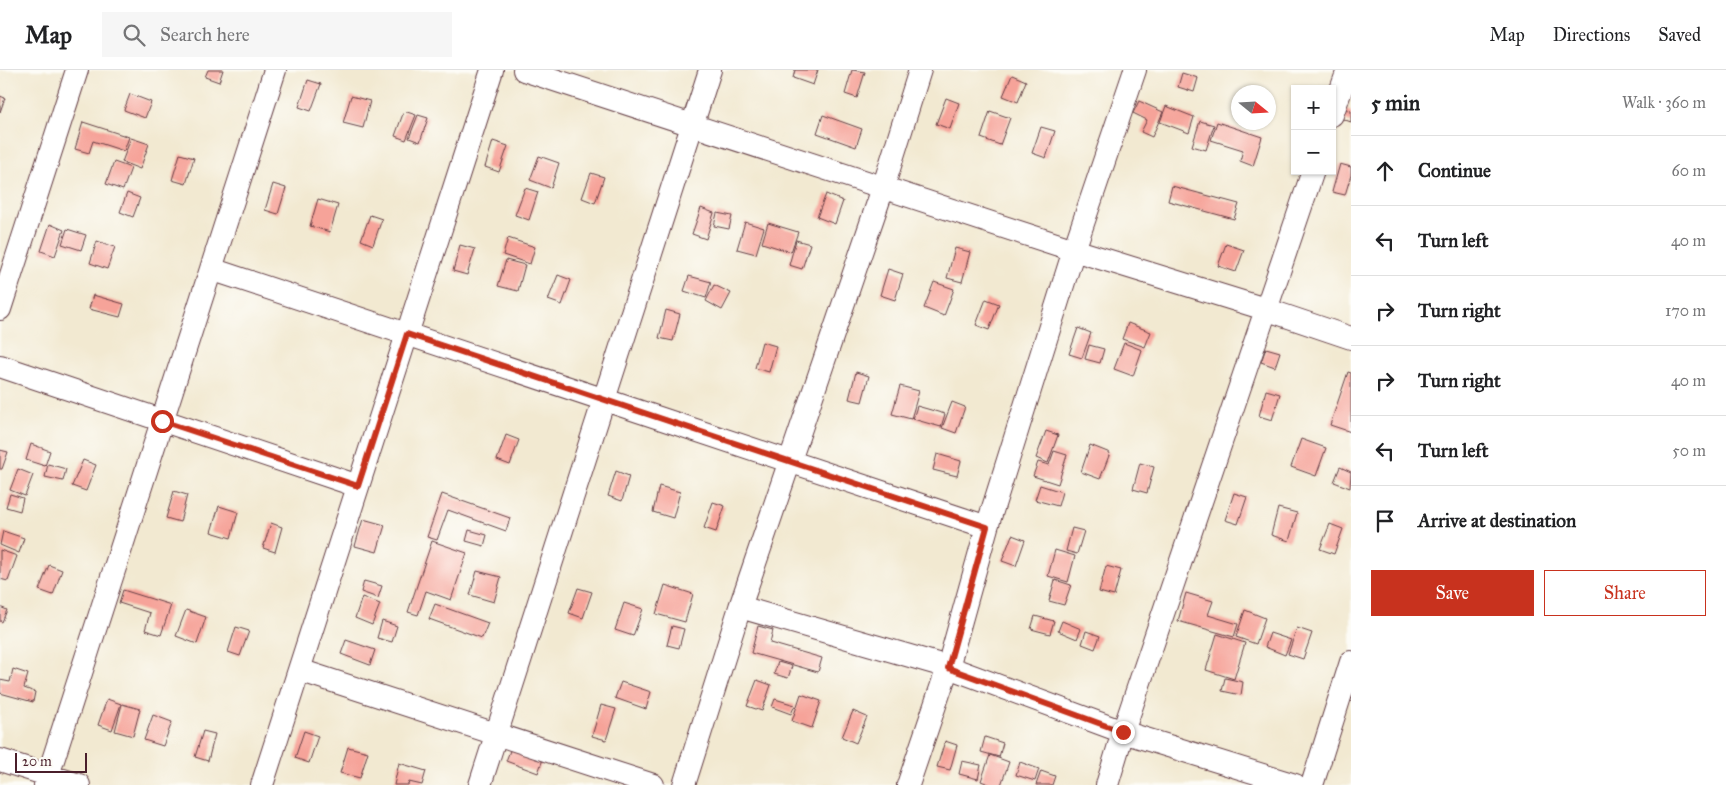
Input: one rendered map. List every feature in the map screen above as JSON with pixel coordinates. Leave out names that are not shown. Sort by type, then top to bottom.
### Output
[{"type":"street","points":[[0,309],[77,70]]},
{"type":"street","points":[[46,780],[275,70]]},
{"type":"street","points":[[262,785],[492,70]]},
{"type":"street","points":[[524,70],[1074,250],[1266,309],[1351,338]]},
{"type":"street","points":[[480,785],[710,70]]},
{"type":"street","points":[[684,785],[740,607],[883,188],[920,70]]},
{"type":"street","points":[[908,785],[948,668],[987,527],[1074,250],[1135,70]]},
{"type":"street","points":[[1336,104],[1348,70]]},
{"type":"street","points":[[1107,785],[1123,732],[1312,175]]},
{"type":"street","points":[[211,268],[987,527]]},
{"type":"street","points":[[0,366],[358,486]]},
{"type":"street","points":[[740,607],[948,668],[1123,732],[1295,785]]},
{"type":"street","points":[[1312,785],[1351,662]]},
{"type":"street","points":[[299,670],[653,785]]},
{"type":"street","points":[[0,760],[46,780],[79,785]]},
{"type":"building","points":[[208,70],[223,70],[219,82],[205,77]]},
{"type":"building","points":[[795,70],[818,70],[813,85],[793,78]]},
{"type":"building","points":[[852,70],[865,72],[857,98],[845,94]]},
{"type":"building","points":[[1182,73],[1198,78],[1194,92],[1178,87]]},
{"type":"building","points":[[1012,75],[1026,81],[1018,102],[1003,96]]},
{"type":"building","points":[[308,80],[321,84],[311,111],[299,107]]},
{"type":"building","points":[[130,94],[151,102],[145,118],[124,110]]},
{"type":"building","points":[[0,96],[5,98],[0,112]]},
{"type":"building","points":[[351,96],[370,101],[363,128],[343,123]]},
{"type":"building","points":[[946,98],[959,103],[950,129],[936,124]]},
{"type":"building","points":[[1139,101],[1163,112],[1152,137],[1141,132],[1147,120],[1133,113]]},
{"type":"building","points":[[1166,106],[1194,117],[1189,133],[1160,122]]},
{"type":"building","points":[[1343,108],[1351,111],[1351,122],[1340,118]]},
{"type":"building","points":[[404,111],[416,115],[406,140],[395,136]]},
{"type":"building","points":[[990,111],[1010,118],[1000,145],[981,138]]},
{"type":"building","points":[[418,115],[428,118],[420,142],[409,138]]},
{"type":"building","points":[[823,115],[862,129],[856,147],[817,133]]},
{"type":"building","points":[[1200,121],[1214,125],[1206,150],[1192,146]]},
{"type":"building","points":[[83,122],[129,137],[124,151],[93,141],[89,153],[75,149]]},
{"type":"building","points":[[1217,122],[1231,127],[1231,130],[1241,130],[1262,137],[1253,166],[1240,161],[1243,150],[1211,140]]},
{"type":"building","points":[[1041,127],[1055,131],[1046,158],[1032,153]]},
{"type":"building","points":[[131,138],[149,144],[140,169],[122,162]]},
{"type":"building","points":[[493,141],[508,146],[499,172],[485,167]]},
{"type":"building","points":[[180,154],[194,158],[186,184],[172,180]]},
{"type":"building","points":[[539,156],[559,163],[551,188],[530,180]]},
{"type":"building","points":[[114,162],[131,168],[123,190],[106,184]]},
{"type":"building","points":[[1340,164],[1351,167],[1351,175],[1345,195],[1332,192]]},
{"type":"building","points":[[591,173],[604,177],[595,203],[582,198]]},
{"type":"building","points":[[273,184],[286,188],[278,214],[265,210]]},
{"type":"building","points":[[1172,186],[1239,204],[1234,219],[1168,201]]},
{"type":"building","points":[[525,188],[538,192],[529,220],[515,215]]},
{"type":"building","points":[[127,193],[140,198],[133,217],[120,212]]},
{"type":"building","points":[[826,194],[843,201],[835,224],[817,217]]},
{"type":"building","points":[[318,199],[338,205],[330,232],[310,226]]},
{"type":"building","points":[[701,208],[714,213],[706,239],[692,234]]},
{"type":"building","points":[[717,213],[732,216],[729,229],[714,226]]},
{"type":"building","points":[[370,215],[382,219],[373,245],[361,240]]},
{"type":"building","points":[[745,222],[764,228],[756,254],[737,249]]},
{"type":"building","points":[[768,223],[798,232],[791,252],[762,243]]},
{"type":"building","points":[[50,224],[64,230],[55,256],[41,251]]},
{"type":"building","points":[[67,229],[86,235],[81,250],[62,244]]},
{"type":"building","points":[[508,238],[535,247],[530,264],[503,255]]},
{"type":"building","points":[[796,240],[810,244],[802,269],[789,265]]},
{"type":"building","points":[[97,241],[115,247],[107,269],[90,263]]},
{"type":"building","points":[[1226,244],[1244,250],[1236,272],[1218,266]]},
{"type":"building","points":[[460,245],[475,249],[467,275],[453,271]]},
{"type":"building","points":[[955,248],[970,252],[962,282],[947,278]]},
{"type":"building","points":[[506,260],[525,265],[518,291],[498,286]]},
{"type":"building","points":[[888,269],[903,274],[895,300],[880,295]]},
{"type":"building","points":[[558,275],[571,280],[562,305],[548,300]]},
{"type":"building","points":[[689,276],[711,282],[706,298],[684,291]]},
{"type":"building","points":[[934,282],[954,289],[944,316],[924,308]]},
{"type":"building","points":[[714,285],[731,293],[722,310],[706,301]]},
{"type":"building","points":[[93,295],[124,304],[120,317],[89,309]]},
{"type":"building","points":[[986,299],[999,304],[989,330],[976,325]]},
{"type":"building","points":[[666,310],[680,314],[673,341],[659,338]]},
{"type":"building","points":[[1128,323],[1151,332],[1145,347],[1122,339]]},
{"type":"building","points":[[1078,328],[1091,333],[1082,358],[1069,354]]},
{"type":"building","points":[[762,342],[776,346],[769,372],[755,368]]},
{"type":"building","points":[[1124,343],[1142,350],[1133,376],[1114,369]]},
{"type":"building","points":[[1089,345],[1104,349],[1100,363],[1085,359]]},
{"type":"building","points":[[1266,348],[1280,352],[1275,367],[1261,362]]},
{"type":"building","points":[[856,372],[869,376],[862,402],[849,399]]},
{"type":"building","points":[[1348,372],[1351,373],[1351,432],[1330,425]]},
{"type":"building","points":[[900,386],[919,391],[911,419],[892,414]]},
{"type":"building","points":[[1266,390],[1280,394],[1272,420],[1259,416]]},
{"type":"building","points":[[952,402],[965,407],[956,433],[942,428]]},
{"type":"building","points":[[917,406],[945,414],[941,427],[913,419]]},
{"type":"building","points":[[1046,431],[1058,435],[1048,463],[1036,458]]},
{"type":"building","points":[[506,435],[519,440],[510,465],[497,460]]},
{"type":"building","points":[[1301,439],[1326,448],[1316,476],[1291,467]]},
{"type":"building","points":[[31,444],[50,451],[45,466],[26,460]]},
{"type":"building","points":[[1090,445],[1110,453],[1100,479],[1081,472]]},
{"type":"building","points":[[0,450],[8,452],[2,469],[0,469]]},
{"type":"building","points":[[1054,451],[1067,455],[1058,484],[1033,476],[1038,462],[1049,465]]},
{"type":"building","points":[[937,454],[961,461],[957,476],[933,470]]},
{"type":"building","points":[[83,460],[96,465],[86,491],[72,486]]},
{"type":"building","points":[[1140,463],[1154,467],[1147,493],[1133,489]]},
{"type":"building","points":[[48,464],[66,469],[63,481],[45,477]]},
{"type":"building","points":[[1340,467],[1351,472],[1350,488],[1334,482]]},
{"type":"building","points":[[18,469],[33,475],[25,496],[10,490]]},
{"type":"building","points":[[616,471],[629,476],[622,501],[608,496]]},
{"type":"building","points":[[1040,485],[1062,492],[1058,506],[1035,500]]},
{"type":"building","points":[[659,486],[680,492],[673,518],[653,512]]},
{"type":"building","points":[[174,491],[187,495],[180,522],[166,518]]},
{"type":"building","points":[[1234,493],[1247,497],[1238,524],[1225,520]]},
{"type":"building","points":[[10,494],[23,498],[20,511],[6,507]]},
{"type":"building","points":[[442,494],[510,518],[506,531],[448,510],[437,540],[427,537]]},
{"type":"building","points":[[713,502],[725,506],[716,532],[704,528]]},
{"type":"building","points":[[219,506],[238,512],[231,538],[211,532]]},
{"type":"building","points":[[1278,508],[1297,513],[1289,541],[1271,535]]},
{"type":"building","points":[[363,519],[385,525],[377,552],[355,546]]},
{"type":"building","points":[[271,523],[282,527],[275,552],[263,548]]},
{"type":"building","points":[[1330,524],[1343,529],[1334,554],[1320,549]]},
{"type":"building","points":[[1072,528],[1084,531],[1077,554],[1066,551]]},
{"type":"building","points":[[469,530],[487,535],[484,546],[466,541]]},
{"type":"building","points":[[3,531],[24,538],[19,553],[0,545]]},
{"type":"building","points":[[1012,535],[1025,540],[1016,566],[1002,561]]},
{"type":"building","points":[[432,541],[467,553],[451,600],[426,591],[418,615],[408,612]]},
{"type":"building","points":[[0,550],[17,556],[8,581],[0,579]]},
{"type":"building","points":[[1055,550],[1075,556],[1068,582],[1048,576]]},
{"type":"building","points":[[49,565],[62,570],[53,595],[39,590]]},
{"type":"building","points":[[1106,566],[1121,570],[1114,596],[1099,592]]},
{"type":"building","points":[[477,571],[501,577],[494,602],[470,595]]},
{"type":"building","points":[[1055,580],[1071,585],[1064,605],[1049,601]]},
{"type":"building","points":[[364,581],[382,586],[378,598],[361,592]]},
{"type":"building","points":[[665,585],[693,594],[685,622],[656,614]]},
{"type":"building","points":[[578,588],[592,592],[583,618],[569,613]]},
{"type":"building","points":[[123,590],[171,605],[161,635],[145,630],[150,613],[119,603]]},
{"type":"building","points":[[1186,593],[1213,601],[1208,615],[1238,624],[1234,637],[1178,621]]},
{"type":"building","points":[[362,597],[380,604],[372,625],[355,618]]},
{"type":"building","points":[[624,603],[643,609],[633,636],[615,630]]},
{"type":"building","points":[[435,604],[488,623],[482,638],[429,619]]},
{"type":"building","points":[[0,607],[7,610],[2,622],[0,621]]},
{"type":"building","points":[[186,610],[206,617],[197,644],[176,636]]},
{"type":"building","points":[[1245,610],[1265,618],[1256,644],[1236,637]]},
{"type":"building","points":[[1035,616],[1054,621],[1050,634],[1031,629]]},
{"type":"building","points":[[382,621],[397,626],[392,642],[377,638]]},
{"type":"building","points":[[1062,621],[1081,629],[1077,639],[1058,631]]},
{"type":"building","points":[[672,626],[684,629],[679,648],[667,645]]},
{"type":"building","points":[[758,626],[773,630],[770,643],[822,658],[818,672],[751,653]]},
{"type":"building","points":[[236,627],[249,631],[240,656],[228,652]]},
{"type":"building","points":[[1297,628],[1312,633],[1303,659],[1288,654]]},
{"type":"building","points":[[1086,631],[1100,636],[1095,649],[1082,644]]},
{"type":"building","points":[[1270,633],[1291,640],[1285,655],[1265,647]]},
{"type":"building","points":[[1217,634],[1245,643],[1234,679],[1206,670]]},
{"type":"building","points":[[346,640],[375,650],[370,665],[341,654]]},
{"type":"building","points":[[778,662],[792,666],[788,678],[774,674]]},
{"type":"building","points":[[13,669],[28,674],[24,688],[35,692],[33,702],[0,693],[0,680],[10,682]]},
{"type":"building","points":[[1225,678],[1243,682],[1241,695],[1222,691]]},
{"type":"building","points":[[757,680],[771,685],[762,711],[747,706]]},
{"type":"building","points":[[621,682],[651,692],[646,709],[615,698]]},
{"type":"building","points":[[801,694],[821,701],[812,728],[792,721]]},
{"type":"building","points":[[107,699],[121,704],[112,730],[98,725]]},
{"type":"building","points":[[775,699],[795,705],[791,714],[772,707]]},
{"type":"building","points":[[122,704],[140,709],[133,736],[115,731]]},
{"type":"building","points":[[601,705],[616,709],[606,740],[592,736]]},
{"type":"building","points":[[853,711],[867,717],[856,743],[842,737]]},
{"type":"building","points":[[153,715],[172,722],[163,746],[144,740]]},
{"type":"building","points":[[203,731],[215,734],[208,761],[195,757]]},
{"type":"building","points":[[304,731],[318,736],[309,763],[295,758]]},
{"type":"building","points":[[985,737],[1003,743],[999,757],[981,752]]},
{"type":"building","points":[[945,741],[957,745],[950,770],[937,767]]},
{"type":"building","points":[[348,747],[368,752],[360,778],[340,773]]},
{"type":"building","points":[[511,748],[543,759],[538,773],[506,761]]},
{"type":"building","points":[[990,755],[1009,762],[1001,785],[991,785],[981,781]]},
{"type":"building","points":[[962,761],[981,765],[978,779],[959,774]]},
{"type":"building","points":[[1020,762],[1039,769],[1035,781],[1016,775]]},
{"type":"building","points":[[399,763],[426,771],[422,785],[409,782],[408,785],[394,785]]},
{"type":"building","points":[[1041,771],[1055,776],[1052,785],[1036,785]]},
{"type":"route","points":[[162,421],[358,486],[407,334],[987,527],[948,668],[1123,732]]}]
